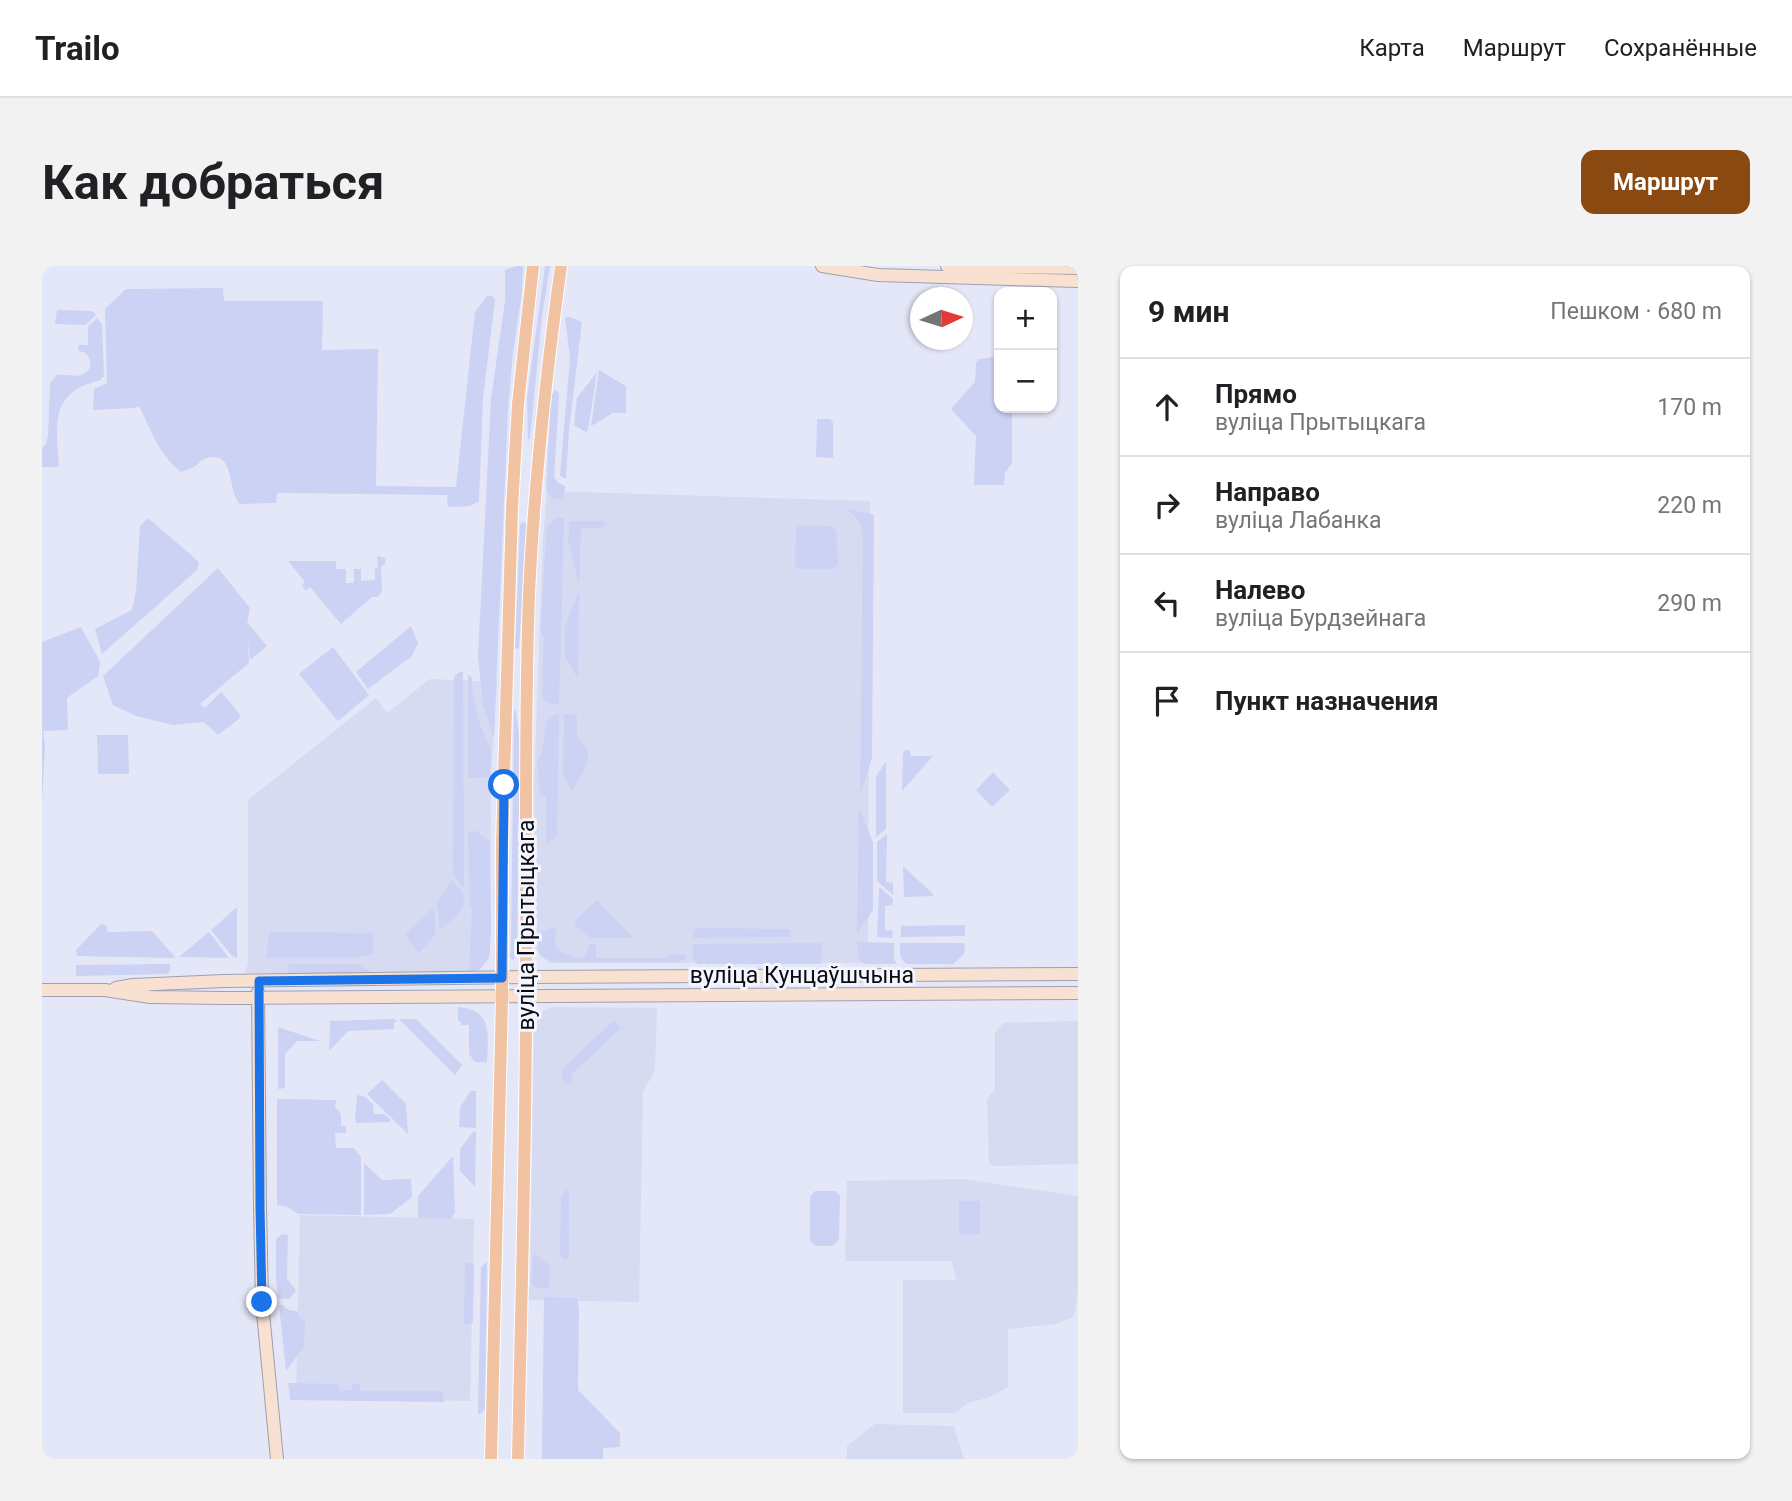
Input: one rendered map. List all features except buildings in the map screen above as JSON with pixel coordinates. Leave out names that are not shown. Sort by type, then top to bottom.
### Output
[{"type":"main road","name":"вуліца Прытыцкага","points":[[491,1459],[502,997],[502,844],[512,508],[518,404],[533,266]]},
{"type":"main road","name":"вуліца Прытыцкага","points":[[518,1459],[526,996],[527,672],[535,503],[545,391],[561,266]]},
{"type":"main road","points":[[822,266],[890,276],[1078,281]]},
{"type":"main road","points":[[947,266],[1078,268]]},
{"type":"main road","points":[[508,663],[514,658],[520,659],[527,672]]},
{"type":"main road","name":"вуліца Кунцаўшчына","points":[[105,990],[133,985],[259,981],[1078,974]]},
{"type":"main road","points":[[259,981],[262,1302],[277,1459]]},
{"type":"main road","points":[[42,990],[105,990]]},
{"type":"main road","name":"вуліца Кунцаўшчына","points":[[105,990],[150,997],[258,998],[1078,993]]},
{"type":"shaded area","points":[[523,266],[522,292],[508,410],[494,738],[483,704],[478,656],[491,399],[505,301],[505,270]]},
{"type":"shaded area","points":[[545,266],[550,266],[528,439],[527,398]]},
{"type":"shaded area","points":[[223,288],[224,301],[323,301],[322,350],[378,349],[376,486],[456,487],[475,312],[487,296],[492,296],[495,300],[483,398],[479,501],[470,506],[448,507],[447,495],[277,493],[276,503],[240,504],[223,460],[216,457],[207,458],[181,472],[161,449],[139,406],[93,410],[94,389],[107,383],[105,309],[126,289]]},
{"type":"shaded area","points":[[57,310],[92,311],[96,315],[85,325],[55,324]]},
{"type":"shaded area","points":[[565,317],[582,322],[566,479],[560,476],[570,358]]},
{"type":"shaded area","points":[[97,318],[102,324],[104,377],[84,385],[64,401],[57,424],[59,467],[42,467],[42,448],[48,436],[50,383],[57,375],[79,376],[89,370],[89,358],[79,351],[78,345],[88,345],[88,327]]},
{"type":"shaded area","points":[[994,357],[994,413],[1012,413],[1012,463],[1005,473],[1004,485],[974,485],[976,436],[951,409],[975,382],[976,363],[979,359]]},
{"type":"shaded area","points":[[599,370],[626,386],[626,413],[613,413],[591,426]]},
{"type":"shaded area","points":[[597,372],[586,432],[574,425],[577,398]]},
{"type":"shaded area","points":[[555,390],[559,397],[554,477],[558,483],[565,486],[564,500],[552,498],[546,489],[551,397]]},
{"type":"shaded area","points":[[817,419],[830,419],[833,422],[833,458],[816,457]]},
{"type":"shaded area","points":[[547,491],[870,501],[868,963],[550,963],[541,957],[536,949],[535,856],[530,850],[535,842],[534,786]]},
{"type":"shaded area","points":[[844,508],[874,515],[872,758],[860,796],[863,536],[857,519]]},
{"type":"shaded area","points":[[148,518],[199,562],[197,570],[102,654],[95,629],[132,610],[136,591],[140,526]]},
{"type":"shaded area","points":[[555,518],[564,518],[559,705],[547,703],[542,697],[544,637],[540,630],[547,526]]},
{"type":"shaded area","points":[[570,521],[606,523],[603,528],[581,528],[579,584],[568,541]]},
{"type":"shaded area","points":[[524,522],[527,528],[517,649],[520,526]]},
{"type":"shaded area","points":[[829,526],[836,530],[838,564],[833,569],[798,569],[795,566],[796,527]]},
{"type":"shaded area","points":[[377,556],[385,558],[385,564],[381,567],[382,592],[377,597],[372,597],[341,624],[310,587],[306,591],[302,585],[305,582],[288,561],[336,561],[336,569],[346,569],[346,583],[354,583],[354,569],[361,569],[361,581],[375,580]]},
{"type":"shaded area","points":[[218,568],[250,608],[247,625],[249,624],[267,646],[250,660],[248,639],[249,663],[200,704],[205,708],[221,692],[239,713],[240,718],[218,735],[204,722],[173,725],[136,716],[113,705],[103,676]]},
{"type":"shaded area","points":[[579,590],[578,679],[565,656],[565,627]]},
{"type":"shaded area","points":[[411,626],[418,643],[412,656],[368,689],[356,672]]},
{"type":"shaded area","points":[[81,627],[100,662],[98,676],[67,698],[68,730],[43,731],[45,747],[42,803],[42,642]]},
{"type":"shaded area","points":[[333,647],[369,695],[338,721],[299,674]]},
{"type":"shaded area","points":[[463,672],[463,887],[454,875],[453,865],[454,679]]},
{"type":"shaded area","points":[[468,674],[472,678],[473,698],[481,727],[491,750],[490,777],[468,778]]},
{"type":"shaded area","points":[[430,679],[497,682],[491,778],[489,958],[479,970],[469,973],[245,973],[248,964],[248,800],[376,698],[387,713]]},
{"type":"shaded area","points":[[516,710],[520,745],[517,956],[513,960],[510,958]]},
{"type":"shaded area","points":[[559,714],[557,836],[546,845],[546,796],[540,794],[537,763],[542,752],[546,722],[553,715]]},
{"type":"shaded area","points":[[564,714],[574,714],[577,717],[577,735],[588,754],[587,764],[572,792],[563,775]]},
{"type":"shaded area","points":[[97,735],[128,735],[129,774],[98,774]]},
{"type":"shaded area","points":[[910,750],[911,756],[933,756],[902,791],[903,755],[904,751]]},
{"type":"shaded area","points":[[886,762],[886,829],[876,837],[876,776]]},
{"type":"shaded area","points":[[993,772],[1010,790],[992,807],[976,790]]},
{"type":"shaded area","points":[[859,808],[873,842],[873,910],[857,934]]},
{"type":"shaded area","points":[[476,831],[490,842],[491,932],[489,958],[479,970],[469,973],[472,907],[468,833]]},
{"type":"shaded area","points":[[887,834],[886,882],[893,883],[893,895],[877,881],[877,842]]},
{"type":"shaded area","points":[[903,866],[933,894],[933,896],[904,897]]},
{"type":"shaded area","points":[[452,880],[463,894],[464,905],[440,930],[437,903]]},
{"type":"shaded area","points":[[879,887],[893,899],[893,905],[885,906],[885,930],[893,931],[892,938],[877,937]]},
{"type":"shaded area","points":[[597,900],[633,938],[591,938],[575,926],[575,921]]},
{"type":"shaded area","points":[[237,907],[237,958],[232,956],[211,930]]},
{"type":"shaded area","points":[[432,909],[435,912],[435,935],[419,953],[405,935]]},
{"type":"shaded area","points":[[101,924],[107,926],[107,932],[152,931],[175,957],[77,956],[76,950]]},
{"type":"shaded area","points":[[965,925],[965,936],[901,937],[901,926]]},
{"type":"shaded area","points":[[552,928],[556,930],[555,947],[575,958],[584,956],[589,944],[596,944],[596,958],[663,958],[676,954],[685,955],[686,959],[679,962],[557,962],[546,958],[538,948],[542,932]]},
{"type":"shaded area","points":[[695,929],[790,929],[790,937],[693,938]]},
{"type":"shaded area","points":[[209,932],[229,958],[179,957]]},
{"type":"shaded area","points":[[271,932],[373,933],[373,954],[358,957],[267,957],[268,936]]},
{"type":"shaded area","points":[[857,942],[894,943],[894,960],[897,964],[865,964],[859,959]]},
{"type":"shaded area","points":[[821,943],[821,964],[697,964],[693,959],[693,944]]},
{"type":"shaded area","points":[[900,943],[965,943],[964,954],[953,964],[907,964],[901,957]]},
{"type":"shaded area","points":[[170,964],[167,974],[76,975],[76,965]]},
{"type":"shaded area","points":[[289,964],[357,964],[369,970],[369,973],[288,973]]},
{"type":"shaded area","points":[[458,1007],[469,1009],[483,1018],[487,1033],[487,1062],[475,1062],[469,1054],[469,1025],[461,1025],[458,1021]]},
{"type":"shaded area","points":[[553,1007],[657,1008],[655,1071],[643,1091],[639,1302],[525,1300],[530,1285],[534,1026],[539,1014]]},
{"type":"shaded area","points":[[394,1019],[398,1022],[394,1022],[394,1029],[348,1031],[329,1051],[330,1021]]},
{"type":"shaded area","points":[[399,1019],[416,1019],[462,1065],[455,1075]]},
{"type":"shaded area","points":[[1078,1021],[1078,1164],[993,1166],[989,1162],[987,1099],[995,1089],[995,1033],[1003,1023]]},
{"type":"shaded area","points":[[612,1022],[616,1022],[621,1028],[572,1074],[571,1084],[565,1083],[562,1069]]},
{"type":"shaded area","points":[[278,1027],[320,1041],[297,1041],[285,1054],[285,1088],[278,1089]]},
{"type":"shaded area","points":[[382,1080],[406,1104],[408,1134],[367,1094]]},
{"type":"shaded area","points":[[471,1091],[476,1091],[476,1128],[459,1127],[460,1107]]},
{"type":"shaded area","points":[[357,1095],[365,1097],[373,1104],[374,1114],[384,1114],[390,1122],[356,1123]]},
{"type":"shaded area","points":[[277,1099],[336,1100],[335,1107],[341,1114],[341,1126],[346,1126],[346,1133],[335,1133],[336,1148],[354,1148],[361,1157],[361,1215],[299,1214],[285,1206],[277,1205]]},
{"type":"shaded area","points":[[476,1131],[475,1187],[460,1171],[460,1149]]},
{"type":"shaded area","points":[[453,1156],[455,1212],[451,1219],[418,1218],[418,1196]]},
{"type":"shaded area","points":[[364,1163],[382,1180],[411,1179],[412,1197],[390,1214],[364,1215]]},
{"type":"shaded area","points":[[963,1179],[1078,1196],[1078,1287],[1074,1317],[1056,1324],[1008,1329],[1008,1387],[990,1397],[968,1403],[955,1413],[903,1413],[903,1280],[956,1280],[952,1261],[845,1261],[847,1181]]},
{"type":"shaded area","points":[[566,1190],[569,1191],[569,1258],[565,1260],[560,1256],[561,1195]]},
{"type":"shaded area","points":[[815,1191],[836,1191],[840,1196],[839,1239],[833,1246],[815,1246],[810,1241],[810,1197]]},
{"type":"shaded area","points":[[959,1201],[980,1201],[980,1234],[959,1235]]},
{"type":"shaded area","points":[[300,1215],[474,1219],[470,1401],[296,1397]]},
{"type":"shaded area","points":[[282,1234],[288,1235],[287,1279],[296,1290],[290,1299],[278,1298],[276,1239]]},
{"type":"shaded area","points":[[533,1254],[550,1266],[549,1288],[537,1288],[531,1284]]},
{"type":"shaded area","points":[[487,1262],[485,1409],[478,1414],[481,1267]]},
{"type":"shaded area","points":[[465,1263],[474,1263],[473,1322],[469,1325],[464,1324]]},
{"type":"shaded area","points":[[544,1297],[577,1298],[578,1390],[620,1433],[620,1447],[603,1448],[603,1459],[542,1459]]},
{"type":"shaded area","points":[[279,1305],[297,1311],[301,1320],[305,1320],[304,1347],[286,1371]]},
{"type":"shaded area","points":[[288,1383],[339,1384],[340,1391],[352,1390],[352,1384],[360,1384],[360,1391],[443,1391],[444,1402],[290,1400]]},
{"type":"shaded area","points":[[875,1424],[954,1426],[964,1459],[847,1459],[847,1446]]},
{"type":"route","points":[[262,1302],[259,981],[502,978],[504,785]]}]
